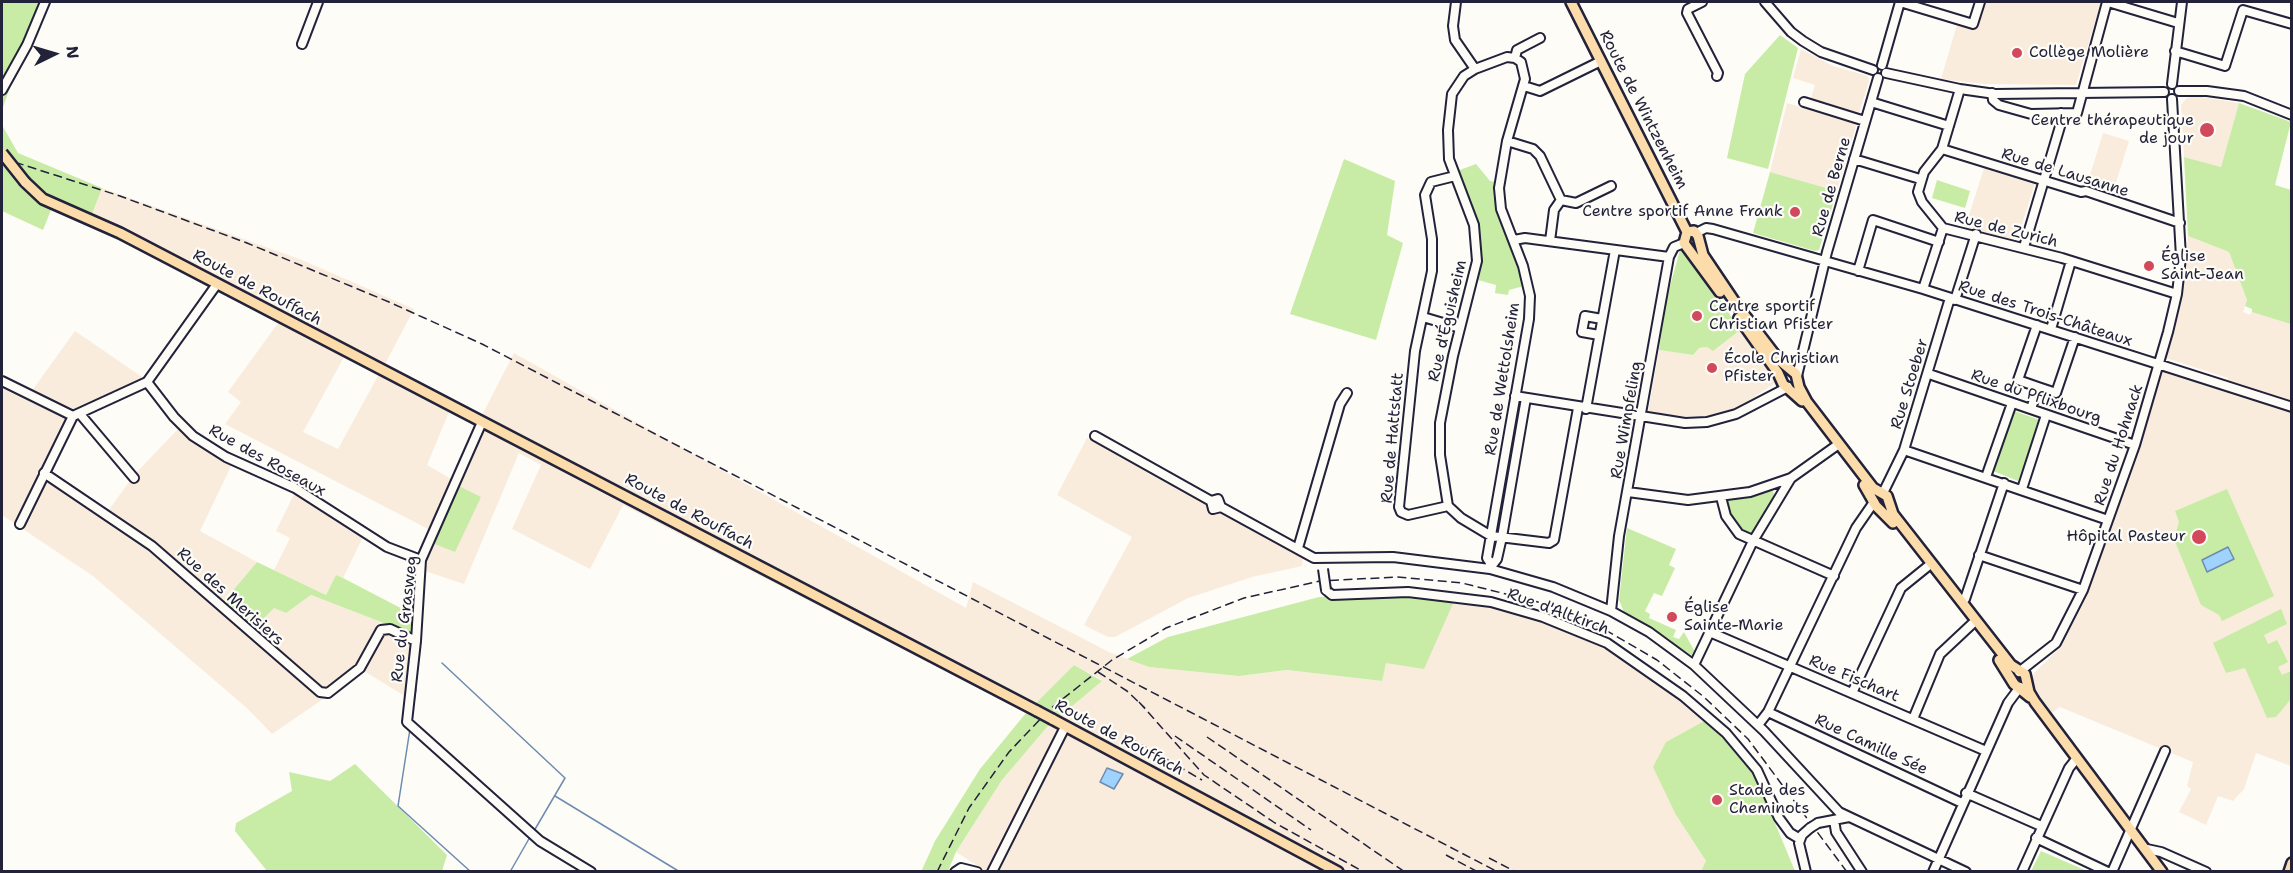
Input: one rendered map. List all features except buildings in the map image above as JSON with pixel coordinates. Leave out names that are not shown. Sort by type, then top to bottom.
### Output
[{"type":"main road","name":"Route de Wintzenheim","points":[[1571,2],[1703,255],[1736,304],[1778,359],[1797,378]]},
{"type":"main road","name":"Route de Rouffach","points":[[2,153],[25,183],[44,199],[120,233],[1037,711],[1338,872]]},
{"type":"main road","points":[[1685,244],[1694,235]]},
{"type":"main road","points":[[1685,244],[1694,246],[1694,235]]},
{"type":"main road","points":[[1685,244],[1784,383],[1836,446],[1877,505],[1972,624],[2022,682],[2163,872]]},
{"type":"main road","points":[[1784,383],[1782,374],[1789,370]]},
{"type":"main road","points":[[1784,383],[1793,386],[1797,378]]},
{"type":"main road","points":[[1797,378],[1807,402],[1873,488],[1887,499],[1893,514],[2011,665],[2019,672],[2013,676],[2022,682]]},
{"type":"main road","points":[[1877,505],[1886,508],[1887,499]]},
{"type":"main road","points":[[2289,872],[2292,863]]},
{"type":"street","points":[[2,90],[27,45],[45,2]]},
{"type":"street","points":[[303,44],[318,2]]},
{"type":"street","points":[[1456,2],[1453,26],[1455,39],[1474,69],[1507,57],[1515,58],[1521,62],[1524,86],[1540,91],[1601,61]]},
{"type":"street","points":[[1702,2],[1688,9],[1687,13],[1718,73],[1717,76]]},
{"type":"street","points":[[1765,2],[1791,32],[1803,41],[1821,52],[1873,70],[1874,76],[1882,72],[1960,89],[1992,93],[2164,92]]},
{"type":"street","points":[[1900,2],[1973,24],[1980,2]]},
{"type":"street","name":"Rue de Berne","points":[[1797,378],[1825,261],[1865,121],[1882,72],[1900,2]]},
{"type":"street","points":[[1992,93],[1993,100],[1999,105],[2025,113],[2077,113],[2107,2],[2178,23]]},
{"type":"street","points":[[2172,84],[2182,2]]},
{"type":"street","points":[[2175,51],[2225,66],[2243,10],[2292,24]]},
{"type":"street","points":[[1515,58],[1517,50],[1540,38]]},
{"type":"street","name":"Rue d'Éguisheim","points":[[1448,506],[1440,455],[1440,423],[1460,328],[1475,276],[1477,244],[1474,225],[1449,159],[1448,130],[1452,94],[1464,76],[1474,69]]},
{"type":"street","points":[[2172,84],[2179,91],[2207,91],[2244,96],[2292,115]]},
{"type":"street","points":[[2172,84],[2166,86],[2164,92],[2166,97],[2172,99],[2179,91]]},
{"type":"street","name":"Rue de Wettolsheim","points":[[1524,86],[1507,141],[1499,188],[1501,209],[1514,240],[1530,296],[1527,330],[1487,558],[1491,566],[1497,559],[1502,537],[1526,398]]},
{"type":"street","points":[[1854,159],[1920,179],[1942,149],[1960,89]]},
{"type":"street","name":"Rue du Hohnack","points":[[2019,672],[2055,643],[2083,590],[2135,445],[2159,364],[2177,294],[2180,223],[2172,99]]},
{"type":"street","name":"Rue de Berne","points":[[1804,102],[1865,121]]},
{"type":"street","points":[[1871,102],[1949,126]]},
{"type":"street","points":[[2024,247],[2061,123],[2061,113]]},
{"type":"street","points":[[1507,141],[1533,149],[1539,156],[1560,200]]},
{"type":"street","name":"Rue de Lausanne","points":[[1942,149],[2044,181],[2086,191],[2180,223]]},
{"type":"street","name":"Rue de Hattstatt","points":[[1448,506],[1408,515],[1401,512],[1399,507],[1414,351],[1432,271],[1432,239],[1425,206],[1426,187],[1431,182],[1455,176]]},
{"type":"street","name":"Rue de Zurich","points":[[1920,179],[1918,192],[1922,202],[1943,228],[2024,247],[2177,294]]},
{"type":"street","points":[[1560,200],[1576,203],[1611,186]]},
{"type":"street","points":[[1550,241],[1554,210],[1560,200]]},
{"type":"street","name":"Rue de Zurich","points":[[1858,271],[1873,220],[1939,242]]},
{"type":"street","name":"Rue des Trois-Châteaux","points":[[1694,235],[1706,228],[1718,230],[1923,289],[2292,407]]},
{"type":"street","points":[[1923,289],[1943,228]]},
{"type":"street","name":"Rue Stoeber","points":[[1887,499],[1952,299],[1976,234]]},
{"type":"street","points":[[1514,240],[1525,238],[1668,257],[1674,247],[1685,244]]},
{"type":"street","points":[[1448,506],[1461,518],[1491,536],[1549,543],[1554,540],[1599,335],[1615,250]]},
{"type":"street","name":"Rue Wimpfeling","points":[[1611,611],[1619,536],[1642,418],[1668,257]]},
{"type":"street","points":[[2051,329],[2071,261]]},
{"type":"street","points":[[20,524],[44,473],[76,415],[147,382],[218,284]]},
{"type":"street","points":[[1599,335],[1582,332],[1585,316],[1602,319]]},
{"type":"street","points":[[1423,317],[1460,328]]},
{"type":"street","points":[[2037,325],[2018,380],[2056,393],[2075,337]]},
{"type":"street","points":[[1789,370],[1803,349]]},
{"type":"street","name":"Rue du Pflixbourg","points":[[1929,374],[2135,445]]},
{"type":"street","points":[[2,381],[76,415],[134,478]]},
{"type":"street","name":"Rue des Roseaux","points":[[147,382],[174,417],[193,436],[226,457],[295,488],[387,547],[421,560]]},
{"type":"street","points":[[1515,396],[1642,418],[1685,423],[1707,422],[1736,414],[1770,395],[1784,383]]},
{"type":"street","points":[[2031,409],[2038,387]]},
{"type":"street","points":[[1298,548],[1341,404],[1347,393]]},
{"type":"street","points":[[1986,477],[2012,403]]},
{"type":"street","points":[[2022,489],[2046,415]]},
{"type":"street","name":"Rue du Grasweg","points":[[482,422],[421,560],[416,641],[407,722],[540,842],[591,872]]},
{"type":"street","points":[[1095,436],[1211,501],[1218,499],[1221,507],[1321,559],[1393,557],[1491,566],[1553,586],[1611,611],[1649,633],[1694,665],[1758,725],[1824,796],[1832,814],[1836,832],[1862,872]]},
{"type":"street","points":[[1628,492],[1688,500],[1750,492],[1791,478],[1836,446]]},
{"type":"street","points":[[1904,450],[2108,520]]},
{"type":"street","name":"Rue des Merisiers","points":[[44,473],[152,546],[320,692],[328,693],[360,668],[381,630],[390,629],[416,641]]},
{"type":"street","points":[[1694,665],[1712,633],[1753,541],[1791,478]]},
{"type":"street","points":[[1961,601],[1965,599],[2004,483]]},
{"type":"street","points":[[1721,497],[1730,522],[1739,534],[1834,576]]},
{"type":"street","points":[[1758,725],[1768,712],[1856,528],[1877,505]]},
{"type":"street","points":[[1979,555],[2083,590]]},
{"type":"street","name":"Rue d'Altkirch","points":[[1321,559],[1326,590],[1332,595],[1408,592],[1491,602],[1543,617],[1607,643],[1676,690],[1726,734],[1757,770],[1779,818],[1790,833],[1800,839]]},
{"type":"street","points":[[1852,693],[1902,588],[1927,567]]},
{"type":"street","points":[[1913,719],[1940,654],[1972,624]]},
{"type":"street","name":"Rue Fischart","points":[[1712,633],[1986,751]]},
{"type":"street","name":"Rue du Hohnack","points":[[1933,872],[1966,793],[2008,703],[2037,659]]},
{"type":"street","name":"Rue Camille Sée","points":[[1768,712],[1962,803]]},
{"type":"street","points":[[992,872],[1065,728]]},
{"type":"street","points":[[2036,838],[2110,872],[2132,828],[2165,751]]},
{"type":"street","points":[[2022,872],[2041,826],[2069,768],[2077,758]]},
{"type":"street","points":[[1966,793],[2041,826]]},
{"type":"street","points":[[1806,872],[1799,848],[1800,839],[1832,814],[1851,816],[1966,872]]},
{"type":"street","points":[[2147,849],[2161,852],[2206,872]]},
{"type":"street","points":[[955,872],[961,868],[977,872]]},
{"type":"shaded area","name":"Collège Molière","points":[[1982,2],[2101,2],[2076,85],[1984,84],[1941,79],[1958,21],[1974,26]]},
{"type":"shaded area","points":[[1801,49],[1833,66],[1868,76],[1869,81],[1859,113],[1854,114],[1810,101],[1815,85],[1793,78]]},
{"type":"shaded area","name":"Centre thérapeutique de jour","points":[[2195,96],[2239,103],[2221,167],[2184,157],[2181,105],[2187,98]]},
{"type":"shaded area","points":[[1787,103],[1852,122],[1856,126],[1837,191],[1770,172]]},
{"type":"shaded area","points":[[2103,133],[2129,141],[2112,195],[2095,188],[2086,188]]},
{"type":"shaded area","points":[[1984,168],[2035,183],[2017,240],[1965,228]]},
{"type":"shaded area","points":[[102,188],[302,260],[414,309],[384,366],[89,222]]},
{"type":"shaded area","name":"Hôpital Pasteur","points":[[2188,236],[2229,252],[2247,300],[2243,312],[2250,315],[2254,306],[2291,319],[2291,766],[2256,753],[2244,789],[2233,801],[2218,796],[2206,825],[2179,812],[2191,789],[2187,786],[2193,762],[2060,707],[2052,713],[2031,685],[2034,673],[2061,647],[2086,598],[2163,371],[2223,391],[2228,378],[2166,358],[2182,293]]},
{"type":"shaded area","points":[[278,323],[344,357],[303,432],[338,449],[379,374],[449,412],[427,465],[453,480],[478,423],[514,353],[966,608],[973,582],[1109,652],[1149,667],[1239,676],[1287,670],[1381,681],[1386,663],[1455,599],[1490,606],[1550,624],[1589,640],[1635,665],[1706,720],[1666,742],[1676,815],[1706,861],[1701,872],[1359,872],[1351,868],[1349,872],[986,871],[956,852],[1002,780],[1047,727],[1102,680],[1074,665],[1026,713],[623,505],[590,569],[512,529],[541,465],[519,453],[464,584],[422,570],[430,530],[225,424],[241,402],[228,392]]},
{"type":"shaded area","name":"École Christian Pfister","points":[[1740,330],[1778,381],[1739,407],[1711,416],[1674,417],[1648,412],[1659,350],[1692,355],[1698,348],[1707,347],[1713,350]]},
{"type":"shaded area","points":[[75,331],[145,379],[75,419],[51,471],[108,511],[134,475],[180,427],[233,462],[200,531],[257,562],[224,601],[274,608],[286,613],[311,595],[381,622],[415,639],[408,698],[364,671],[272,734],[248,709],[93,576],[2,515],[2,379],[31,392]]},
{"type":"shaded area","points":[[1087,438],[1207,504],[1211,511],[1220,511],[1303,558],[1302,566],[1252,577],[1188,598],[1115,637],[1108,637],[1084,625],[1132,537],[1057,495]]},
{"type":"shaded area","points":[[295,492],[364,535],[343,578],[336,575],[326,595],[274,570],[290,538],[276,531]]},
{"type":"green space","points":[[2,2],[41,2],[2,110]]},
{"type":"green space","points":[[1780,35],[1798,48],[1768,169],[1727,158],[1745,74]]},
{"type":"green space","points":[[2239,103],[2291,122],[2275,185],[2291,190],[2291,324],[2252,312],[2252,309],[2245,306],[2247,300],[2229,252],[2188,236],[2184,157],[2221,167]]},
{"type":"green space","points":[[2,125],[18,153],[102,188],[89,222],[51,210],[43,230],[2,211]]},
{"type":"green space","points":[[1344,159],[1395,181],[1387,235],[1403,243],[1376,340],[1290,314]]},
{"type":"green space","points":[[1476,164],[1490,181],[1495,182],[1498,215],[1524,286],[1509,290],[1508,295],[1495,293],[1496,285],[1478,280],[1481,256],[1479,223],[1457,171]]},
{"type":"green space","name":"Centre sportif Anne Frank","points":[[1770,172],[1837,191],[1819,250],[1815,251],[1753,233]]},
{"type":"green space","points":[[1937,180],[1970,191],[1965,208],[1932,198]]},
{"type":"green space","name":"Centre sportif Christian Pfister","points":[[1680,250],[1689,252],[1740,330],[1713,351],[1707,347],[1699,348],[1693,355],[1659,350],[1666,301]]},
{"type":"green space","points":[[2014,411],[2040,420],[2018,481],[1993,471]]},
{"type":"green space","points":[[457,485],[481,497],[455,552],[432,543]]},
{"type":"green space","points":[[1771,489],[1776,497],[1754,537],[1741,532],[1729,517],[1726,500]]},
{"type":"green space","points":[[2227,489],[2274,596],[2222,621],[2219,615],[2201,605],[2174,539],[2179,522],[2175,511]]},
{"type":"green space","points":[[1627,528],[1676,549],[1669,565],[1675,568],[1662,596],[1654,593],[1645,611],[1650,614],[1649,618],[1676,630],[1673,637],[1679,639],[1684,632],[1695,652],[1693,656],[1624,612],[1619,600]]},
{"type":"green space","points":[[257,562],[326,595],[336,575],[343,578],[416,616],[415,639],[381,622],[311,595],[286,613],[274,608],[254,628],[224,601]]},
{"type":"green space","points":[[1417,596],[1455,599],[1424,669],[1386,663],[1382,681],[1287,670],[1239,676],[1149,667],[1127,659],[1168,637],[1319,597]]},
{"type":"green space","points":[[2281,609],[2287,624],[2264,635],[2268,644],[2277,640],[2288,662],[2278,667],[2282,675],[2291,671],[2291,699],[2276,717],[2267,718],[2245,668],[2226,673],[2213,643]]},
{"type":"green space","points":[[1074,665],[1102,681],[1047,727],[1002,780],[956,852],[948,871],[921,872],[935,841],[980,769],[1026,713]]},
{"type":"green space","name":"Stade des Cheminots","points":[[1706,720],[1754,773],[1795,871],[1701,871],[1706,861],[1676,815],[1653,767],[1666,742]]},
{"type":"green space","points":[[355,764],[447,855],[442,871],[267,871],[235,831],[236,823],[292,791],[289,772],[330,781]]},
{"type":"green space","points":[[2041,851],[2087,871],[2031,871]]},
{"type":"water","points":[[2228,547],[2234,559],[2207,572],[2202,560]]},
{"type":"water","points":[[1107,768],[1123,774],[1114,789],[1100,782]]},
{"type":"waterway","points":[[442,663],[565,778],[534,831]]},
{"type":"waterway","points":[[411,721],[416,689]]},
{"type":"waterway","points":[[410,729],[398,806],[471,872]]},
{"type":"waterway","points":[[555,796],[680,872]]},
{"type":"waterway","points":[[510,872],[530,837]]},
{"type":"railway","points":[[2,158],[120,196],[247,243],[389,302],[482,344],[1498,872]]},
{"type":"railway","points":[[937,872],[969,808],[1009,752],[1050,709],[1112,660],[1166,628],[1244,598],[1320,581],[1397,577],[1462,583],[1538,602],[1602,628],[1657,660],[1704,697],[1748,739],[1847,872]]},
{"type":"railway","points":[[1098,672],[1127,691],[1145,708]]},
{"type":"railway","points":[[1139,702],[1204,775],[1275,823],[1364,872]]},
{"type":"railway","points":[[1175,736],[1311,830]]},
{"type":"railway","points":[[1207,737],[1405,872]]},
{"type":"railway","points":[[1130,738],[1202,780]]},
{"type":"railway","points":[[1446,855],[1478,872]]},
{"type":"railway","points":[[1489,858],[1516,872]]},
{"type":"place","name":"Collège Molière","points":[[2017,53]]},
{"type":"place","name":"Centre thérapeutique de jour","points":[[2207,130]]},
{"type":"place","name":"Centre sportif Anne Frank","points":[[1795,212]]},
{"type":"place","name":"Église Saint-Jean","points":[[2149,266]]},
{"type":"place","name":"Centre sportif Christian Pfister","points":[[1697,316]]},
{"type":"place","name":"École Christian Pfister","points":[[1712,368]]},
{"type":"place","name":"Hôpital Pasteur","points":[[2199,537]]},
{"type":"place","name":"Église Sainte-Marie","points":[[1672,617]]},
{"type":"place","name":"Stade des Cheminots","points":[[1717,800]]}]
